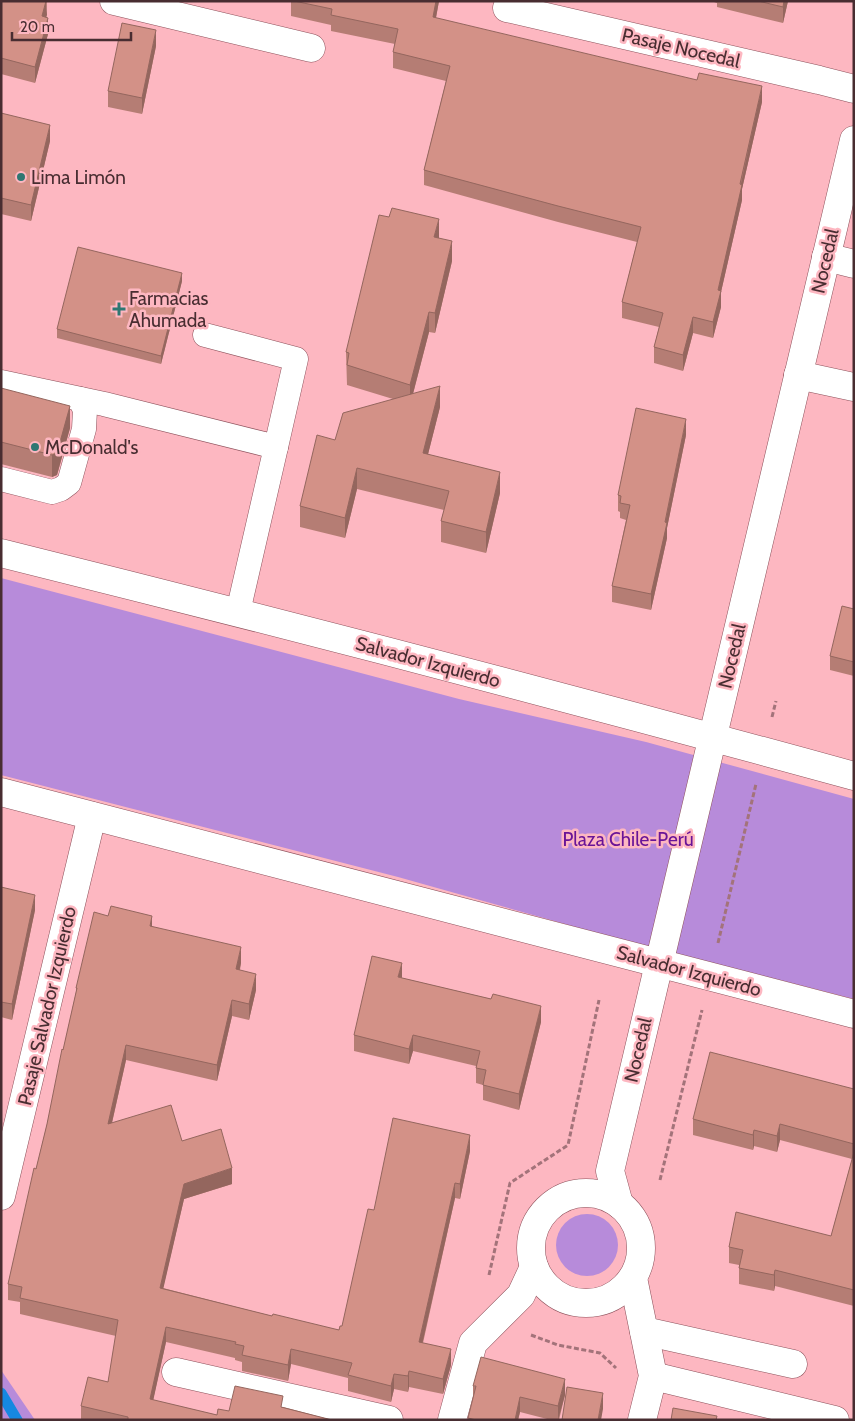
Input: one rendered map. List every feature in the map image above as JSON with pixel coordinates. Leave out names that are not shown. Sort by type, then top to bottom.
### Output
[{"type":"street","points":[[114,1],[312,48]]},
{"type":"street","name":"Pasaje Nocedal","points":[[508,8],[854,89]]},
{"type":"street","name":"Nocedal","points":[[619,1204],[610,1171],[854,140]]},
{"type":"street","points":[[826,257],[854,264]]},
{"type":"street","points":[[798,375],[854,387]]},
{"type":"street","name":"Salvador Izquierdo","points":[[1,553],[238,612],[854,776]]},
{"type":"street","name":"Salvador Izquierdo","points":[[1,792],[854,1014]]},
{"type":"street","name":"Pasaje Salvador Izquierdo","points":[[1,1196],[92,816]]},
{"type":"street","points":[[587,1193],[610,1171]]},
{"type":"street","points":[[587,1193],[604,1195],[619,1204],[633,1218],[640,1236],[642,1255],[633,1278],[625,1288],[610,1299],[592,1304],[573,1303],[556,1295],[542,1283],[534,1267],[531,1249],[533,1231],[541,1216],[554,1203],[570,1195],[587,1193]]},
{"type":"street","points":[[452,1420],[473,1344],[522,1295],[534,1267]]},
{"type":"street","points":[[633,1278],[642,1321],[648,1397],[835,1420]]},
{"type":"street","points":[[522,1295],[551,1291]]},
{"type":"street","points":[[610,1299],[642,1321],[793,1364]]},
{"type":"street","points":[[176,1372],[389,1420]]},
{"type":"lane","points":[[205,335],[296,359],[238,612]]},
{"type":"lane","points":[[1,382],[276,446]]},
{"type":"lane","points":[[1,480],[52,492],[61,490],[69,483],[84,429],[85,410],[80,399]]},
{"type":"path","points":[[599,1000],[568,1146],[510,1183],[484,1299],[494,1323],[558,1345],[600,1353],[648,1397]]},
{"type":"green space","name":"Plaza Chile-Perú","points":[[1,578],[459,699],[646,742],[854,799],[854,999],[604,935],[398,877],[1,775]]},
{"type":"green space","points":[[587,1214],[604,1219],[609,1223],[613,1228],[618,1245],[613,1262],[609,1267],[604,1271],[587,1276],[570,1271],[565,1267],[561,1262],[556,1245],[561,1228],[565,1223],[570,1219]]},
{"type":"green space","points":[[1,1370],[35,1420],[1,1420]]},
{"type":"building","points":[[1,1],[46,1],[42,16],[48,18],[35,67],[1,58]]},
{"type":"building","points":[[294,1],[436,1],[433,17],[697,80],[699,73],[762,86],[740,184],[742,185],[718,290],[721,291],[713,322],[693,317],[683,355],[654,347],[663,313],[622,302],[641,227],[424,170],[450,66],[393,52],[398,29],[331,15],[332,9]]},
{"type":"building","points":[[758,1],[784,1],[783,7]]},
{"type":"building","points":[[122,23],[156,30],[142,98],[108,91]]},
{"type":"building","name":"Lima Limón","points":[[1,113],[50,125],[31,205],[1,198]]},
{"type":"building","points":[[392,208],[439,219],[434,237],[452,241],[435,313],[429,312],[410,385],[347,365],[349,353],[346,352],[379,215],[389,217]]},
{"type":"building","name":"Farmacias Ahumada","points":[[78,247],[182,273],[161,356],[57,329]]},
{"type":"building","points":[[440,386],[423,453],[500,472],[486,532],[441,521],[449,491],[357,468],[345,518],[300,506],[317,435],[335,440],[343,413]]},
{"type":"building","points":[[1,388],[70,406],[57,453],[52,455],[1,442]]},
{"type":"building","points":[[636,408],[686,419],[665,522],[667,523],[651,594],[612,586],[630,505],[620,503],[621,496],[618,495]]},
{"type":"building","points":[[842,606],[854,609],[854,662],[830,656]]},
{"type":"building","points":[[1,887],[35,895],[12,1004],[1,1002]]},
{"type":"building","points":[[111,906],[152,916],[150,926],[241,947],[236,969],[256,974],[249,1004],[232,1000],[217,1065],[126,1045],[108,1124],[171,1105],[182,1141],[221,1129],[232,1168],[184,1184],[160,1288],[272,1316],[273,1314],[339,1330],[340,1326],[342,1326],[368,1209],[374,1210],[393,1118],[470,1135],[460,1184],[455,1183],[419,1342],[451,1349],[443,1379],[409,1371],[408,1376],[394,1374],[391,1386],[348,1375],[352,1363],[291,1349],[288,1365],[242,1355],[244,1346],[235,1344],[236,1342],[166,1327],[150,1399],[217,1415],[218,1409],[229,1411],[235,1386],[283,1396],[281,1407],[332,1420],[128,1420],[128,1417],[81,1406],[88,1377],[108,1382],[118,1320],[20,1298],[22,1287],[8,1284],[34,1168],[36,1169],[47,1124],[62,1049],[94,912],[108,916]]},
{"type":"building","points":[[372,956],[402,963],[398,977],[491,999],[493,994],[541,1006],[519,1094],[483,1085],[486,1070],[476,1068],[480,1051],[413,1035],[409,1049],[354,1035]]},
{"type":"building","points":[[710,1052],[854,1089],[854,1144],[780,1124],[777,1136],[754,1130],[753,1135],[693,1119]]},
{"type":"building","points":[[854,1152],[854,1290],[775,1270],[774,1275],[739,1268],[743,1250],[729,1247],[736,1212],[831,1236]]},
{"type":"building","points":[[481,1357],[565,1379],[558,1406],[520,1397],[515,1420],[476,1420],[468,1418],[476,1386],[473,1386]]},
{"type":"building","points":[[567,1387],[603,1393],[598,1420],[562,1420]]},
{"type":"building","points":[[673,1408],[717,1416],[716,1420],[671,1420]]},
{"type":"waterway","points":[[1,1393],[17,1420]]},
{"type":"place","name":"Lima Limón","points":[[21,177]]},
{"type":"place","name":"Farmacias Ahumada","points":[[119,309]]},
{"type":"place","name":"McDonald's","points":[[35,447]]}]
